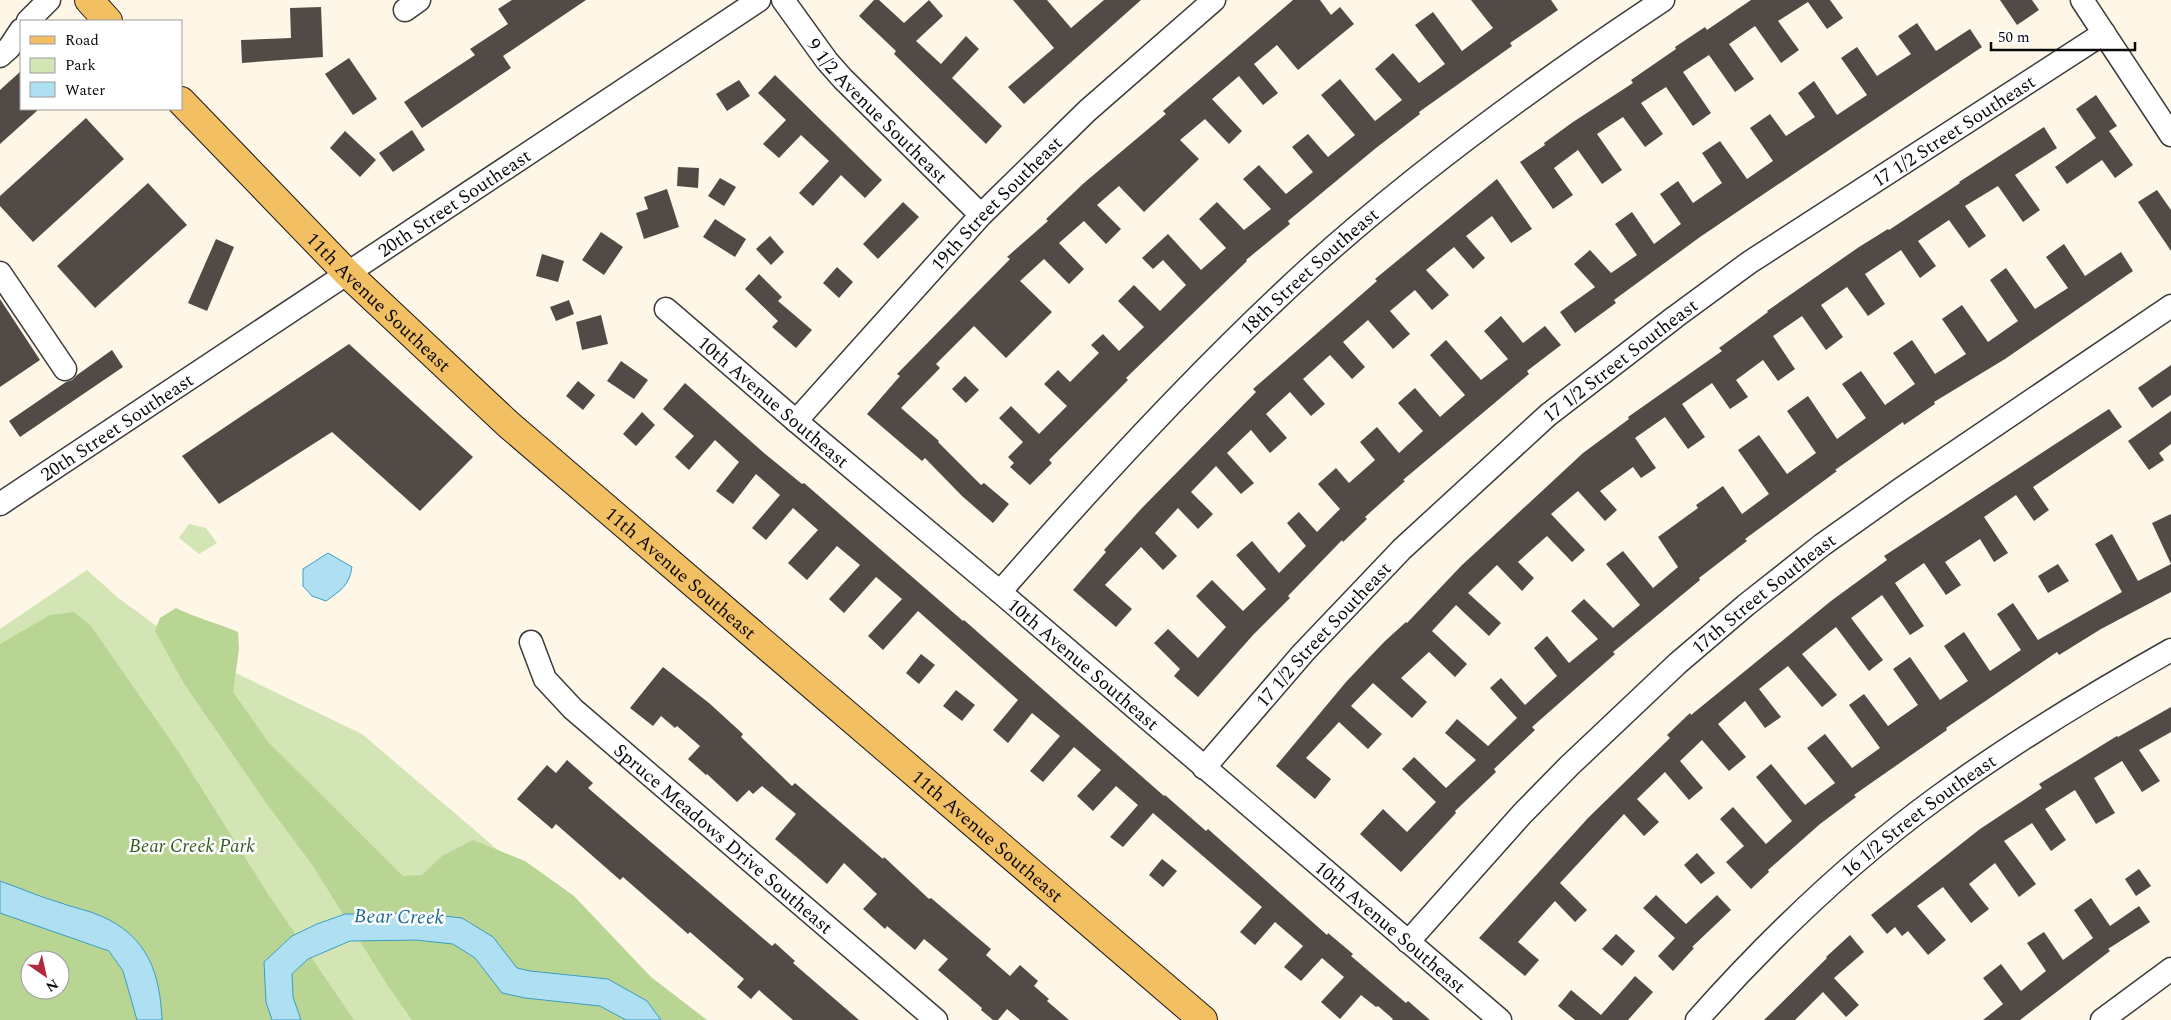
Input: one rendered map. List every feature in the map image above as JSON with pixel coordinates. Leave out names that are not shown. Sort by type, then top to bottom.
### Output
[{"type":"main road","points":[[89,0],[107,20]]},
{"type":"main road","name":"11th Avenue Southeast","points":[[182,102],[347,273],[509,425],[1203,1020]]},
{"type":"street","points":[[29,20],[49,0]]},
{"type":"street","name":"20th Street Southeast","points":[[0,504],[759,0]]},
{"type":"street","name":"9 1/2 Avenue Southeast","points":[[784,0],[827,61],[843,79],[980,215]]},
{"type":"street","name":"19th Street Southeast","points":[[796,421],[980,215],[1086,111],[1214,0]]},
{"type":"street","name":"18th Street Southeast","points":[[1000,592],[1133,443],[1214,360],[1314,265],[1416,178],[1519,99],[1663,0]]},
{"type":"street","points":[[2082,0],[2171,136]]},
{"type":"street","points":[[0,56],[9,48],[20,32]]},
{"type":"street","name":"17 1/2 Street Southeast","points":[[1204,768],[1303,653],[1402,549],[1548,415],[1750,262],[2104,33]]},
{"type":"street","points":[[0,273],[65,369]]},
{"type":"street","name":"17th Street Southeast","points":[[1408,942],[1522,814],[1569,766],[1678,664],[1746,605],[1822,545],[1893,494],[2171,306]]},
{"type":"street","name":"10th Avenue Southeast","points":[[666,309],[1500,1020]]},
{"type":"street","name":"Spruce Meadows Drive Southeast","points":[[531,642],[545,680],[573,709],[936,1020]]},
{"type":"street","name":"16 1/2 Street Southeast","points":[[1697,1020],[1787,926],[1865,855],[1937,798],[1999,754],[2066,711],[2171,650]]},
{"type":"street","points":[[2102,1020],[2171,968]]},
{"type":"green space","points":[[189,524],[206,528],[217,543],[199,554],[179,538]]},
{"type":"green space","name":"Bear Creek Park","points":[[87,570],[117,597],[192,652],[362,734],[697,1020],[0,1020],[0,629]]},
{"type":"green space","points":[[176,608],[238,632],[239,649],[233,692],[269,743],[403,876],[422,875],[442,856],[473,840],[525,861],[574,896],[651,977],[707,1020],[412,1020],[388,986],[313,866],[264,800],[183,682],[155,631],[160,618]]},
{"type":"green space","points":[[74,612],[91,626],[178,751],[268,894],[354,1020],[0,1020],[0,644],[50,615]]},
{"type":"water","points":[[328,553],[352,567],[346,583],[326,601],[312,596],[303,586],[303,569]]},
{"type":"water","points":[[0,881],[96,914],[117,924],[130,934],[140,945],[154,971],[161,1003],[162,1020],[137,1020],[123,971],[109,951],[0,913]]},
{"type":"water","name":"Bear Creek","points":[[417,913],[462,918],[493,937],[517,968],[608,979],[647,1001],[661,1020],[626,1020],[600,1006],[525,998],[502,993],[475,958],[453,944],[416,940],[350,941],[308,959],[292,974],[293,997],[301,1020],[272,1020],[266,1002],[264,962],[292,936],[345,914]]},
{"type":"building","points":[[512,0],[586,0],[503,56],[511,68],[422,128],[404,102],[475,55],[470,49],[508,24],[498,9]]},
{"type":"building","points":[[874,0],[879,0],[904,23],[929,0],[943,16],[916,41],[941,64],[966,36],[979,49],[952,78],[1002,126],[986,144],[894,54],[896,51],[859,16]]},
{"type":"building","points":[[1013,0],[1047,0],[1071,28],[1104,0],[1141,0],[1024,104],[1008,87],[1054,48]]},
{"type":"building","points":[[1293,0],[1320,0],[1331,15],[1340,7],[1354,24],[1298,70],[1277,45],[1254,64],[1278,93],[1263,105],[1239,76],[1212,99],[1242,131],[1229,144],[1205,119],[1180,140],[1199,159],[1144,212],[1119,186],[1097,205],[1121,229],[1106,244],[1084,221],[1059,243],[1084,269],[1069,284],[1044,259],[1020,281],[1052,312],[1006,358],[974,326],[936,364],[940,368],[901,408],[939,441],[981,485],[984,483],[1009,504],[993,523],[962,496],[925,458],[922,461],[867,414],[900,376],[897,374],[1010,259],[1007,257],[1048,221],[1046,219],[1084,183],[1166,114],[1163,111]]},
{"type":"building","points":[[1471,0],[1551,0],[1558,10],[1510,43],[1512,46],[1419,112],[1420,114],[1288,221],[1290,224],[1246,260],[1126,378],[1128,380],[1049,460],[1052,463],[1030,485],[1010,467],[1014,463],[1008,457],[1023,442],[999,418],[1011,406],[1039,434],[1067,406],[1044,384],[1058,370],[1070,382],[1099,353],[1091,345],[1103,334],[1119,351],[1144,327],[1118,301],[1134,285],[1160,311],[1186,285],[1163,260],[1153,269],[1142,258],[1168,234],[1201,270],[1226,248],[1199,219],[1217,202],[1244,230],[1271,209],[1243,179],[1259,165],[1286,194],[1313,172],[1292,147],[1308,134],[1328,157],[1355,135],[1321,95],[1340,79],[1375,121],[1402,100],[1375,69],[1393,53],[1419,83],[1445,64],[1415,25],[1433,12],[1462,51],[1493,28]]},
{"type":"building","points":[[1751,0],[1830,0],[1843,18],[1827,29],[1808,2],[1778,21],[1799,50],[1781,63],[1755,26],[1729,44],[1754,79],[1735,92],[1709,55],[1683,72],[1711,113],[1693,126],[1666,87],[1641,103],[1663,134],[1645,147],[1623,117],[1597,134],[1622,170],[1602,184],[1578,150],[1554,168],[1573,195],[1553,209],[1520,162],[1573,122],[1633,83],[1631,80],[1676,49],[1675,47],[1705,27],[1707,30]]},
{"type":"building","points":[[2000,0],[2032,0],[2039,10],[2017,25]]},
{"type":"building","points":[[321,7],[323,57],[242,63],[241,40],[291,38],[290,8]]},
{"type":"building","points":[[1917,23],[1936,51],[1970,29],[1982,47],[1700,237],[1614,300],[1616,303],[1575,333],[1560,312],[1595,287],[1574,264],[1590,250],[1611,273],[1637,255],[1615,224],[1632,212],[1654,244],[1681,224],[1660,194],[1678,181],[1693,203],[1722,183],[1702,153],[1720,141],[1747,179],[1773,161],[1750,128],[1770,114],[1786,136],[1815,117],[1798,93],[1814,81],[1837,115],[1867,95],[1841,58],[1857,47],[1877,76],[1911,54],[1898,36]]},
{"type":"building","points":[[349,58],[377,99],[353,115],[325,74]]},
{"type":"building","points":[[20,72],[20,110],[38,110],[0,144],[0,90]]},
{"type":"building","points":[[775,75],[882,180],[865,198],[841,175],[813,206],[799,193],[829,161],[801,135],[779,158],[763,144],[786,120],[758,93]]},
{"type":"building","points":[[739,80],[750,96],[727,111],[716,94]]},
{"type":"building","points":[[2096,95],[2117,126],[2109,131],[2133,165],[2115,178],[2102,160],[2067,184],[2055,167],[2096,138],[2076,109]]},
{"type":"building","points":[[86,118],[124,159],[33,242],[0,206],[0,196]]},
{"type":"building","points":[[2044,127],[2057,148],[2015,175],[2040,210],[2023,222],[1998,186],[1965,206],[1986,236],[1969,248],[1949,220],[1918,241],[1936,266],[1920,278],[1901,250],[1865,274],[1885,304],[1868,316],[1847,287],[1821,305],[1843,337],[1826,350],[1802,316],[1773,336],[1795,369],[1778,381],[1763,360],[1736,380],[1748,397],[1730,409],[1712,383],[1682,404],[1705,437],[1688,449],[1665,417],[1635,438],[1656,468],[1641,478],[1633,467],[1600,491],[1617,510],[1605,521],[1578,491],[1551,514],[1585,550],[1572,562],[1547,536],[1518,562],[1534,578],[1522,591],[1497,565],[1468,593],[1501,623],[1489,636],[1456,605],[1432,631],[1467,664],[1455,677],[1429,652],[1401,678],[1427,702],[1412,718],[1373,683],[1351,706],[1382,734],[1368,749],[1339,722],[1306,758],[1331,779],[1315,799],[1276,766],[1346,682],[1384,642],[1407,623],[1461,566],[1583,453],[1629,419],[1628,417],[1722,351],[1719,348],[1767,311],[1859,247],[1889,230]]},
{"type":"building","points":[[412,130],[425,150],[393,172],[379,153]]},
{"type":"building","points":[[345,131],[376,160],[360,177],[330,148]]},
{"type":"building","points":[[678,167],[699,168],[698,188],[677,186]]},
{"type":"building","points":[[720,178],[736,187],[724,206],[708,196]]},
{"type":"building","points":[[1497,179],[1532,229],[1511,243],[1492,216],[1466,236],[1485,258],[1473,269],[1454,247],[1426,270],[1449,295],[1432,310],[1415,290],[1390,311],[1410,334],[1393,349],[1368,320],[1343,342],[1365,367],[1352,379],[1330,355],[1303,379],[1325,404],[1311,416],[1290,392],[1266,414],[1287,438],[1270,453],[1251,430],[1227,453],[1254,483],[1241,494],[1216,466],[1191,492],[1213,514],[1198,529],[1178,508],[1155,533],[1177,556],[1163,570],[1141,547],[1105,585],[1132,609],[1116,627],[1073,590],[1106,552],[1104,550],[1141,509],[1256,392],[1253,389],[1377,281],[1375,279]]},
{"type":"building","points":[[148,183],[187,225],[95,308],[57,266]]},
{"type":"building","points":[[667,189],[679,227],[644,239],[636,213],[648,209],[644,197]]},
{"type":"building","points":[[2157,190],[2171,210],[2171,251],[2138,202]]},
{"type":"building","points":[[903,202],[919,217],[878,259],[863,244]]},
{"type":"building","points":[[715,219],[746,239],[735,257],[703,237]]},
{"type":"building","points":[[601,232],[623,247],[604,275],[582,260]]},
{"type":"building","points":[[770,236],[784,252],[771,265],[756,249]]},
{"type":"building","points":[[216,239],[234,247],[207,311],[188,303]]},
{"type":"building","points":[[2064,244],[2085,276],[2121,252],[2133,271],[2005,359],[1934,402],[1935,404],[1904,425],[1903,422],[1835,470],[1837,471],[1745,539],[1747,541],[1699,578],[1700,580],[1613,652],[1615,654],[1532,727],[1535,730],[1494,769],[1496,772],[1455,811],[1456,813],[1401,872],[1360,834],[1383,809],[1407,832],[1436,802],[1402,769],[1414,757],[1446,788],[1476,760],[1445,733],[1457,719],[1488,746],[1517,718],[1490,688],[1501,678],[1525,705],[1557,676],[1534,648],[1547,636],[1569,663],[1598,639],[1571,611],[1584,599],[1613,628],[1640,605],[1606,564],[1623,551],[1653,588],[1678,567],[1658,537],[1698,508],[1696,505],[1723,486],[1742,514],[1769,494],[1738,450],[1759,435],[1787,474],[1816,453],[1787,411],[1808,396],[1837,439],[1866,418],[1842,384],[1861,371],[1885,405],[1915,384],[1893,353],[1912,340],[1935,374],[1966,354],[1942,319],[1962,305],[1988,342],[2018,321],[1990,280],[2006,268],[2035,309],[2068,288],[2046,257]]},
{"type":"building","points":[[542,254],[564,261],[558,282],[536,276]]},
{"type":"building","points":[[837,267],[853,282],[839,298],[823,283]]},
{"type":"building","points":[[759,274],[782,297],[778,301],[812,330],[796,348],[772,327],[778,321],[745,289]]},
{"type":"building","points":[[0,299],[40,360],[0,387]]},
{"type":"building","points":[[569,300],[574,314],[556,321],[550,307]]},
{"type":"building","points":[[601,315],[608,344],[582,350],[576,322]]},
{"type":"building","points":[[1501,316],[1523,343],[1545,326],[1561,345],[1527,371],[1529,374],[1403,480],[1405,481],[1365,517],[1367,519],[1343,542],[1342,540],[1288,596],[1290,598],[1253,635],[1198,697],[1174,676],[1180,669],[1154,643],[1168,629],[1198,658],[1226,627],[1196,596],[1212,580],[1243,611],[1266,589],[1236,555],[1252,541],[1279,573],[1306,546],[1287,523],[1299,512],[1317,532],[1340,509],[1318,484],[1336,468],[1349,483],[1375,460],[1360,442],[1377,427],[1399,453],[1423,431],[1398,403],[1415,388],[1440,417],[1465,395],[1430,355],[1446,340],[1481,380],[1508,359],[1484,331]]},
{"type":"building","points":[[349,344],[473,457],[420,511],[332,432],[219,504],[182,456]]},
{"type":"building","points":[[112,350],[123,367],[20,437],[9,421],[66,382],[72,380]]},
{"type":"building","points":[[621,361],[648,380],[634,399],[607,381]]},
{"type":"building","points":[[2171,365],[2171,395],[2152,408],[2138,388]]},
{"type":"building","points":[[965,376],[979,390],[966,403],[952,389]]},
{"type":"building","points":[[578,381],[595,395],[583,410],[566,396]]},
{"type":"building","points":[[685,383],[764,453],[802,484],[804,483],[964,620],[1164,796],[1206,831],[1208,829],[1327,935],[1328,933],[1353,954],[1351,956],[1406,1003],[1408,1001],[1430,1020],[1392,1020],[1378,1006],[1376,1007],[1361,995],[1340,1019],[1321,1002],[1344,977],[1322,958],[1301,981],[1284,967],[1303,946],[1275,922],[1255,945],[1240,932],[1262,907],[1153,813],[1123,847],[1110,837],[1138,805],[1116,786],[1093,811],[1077,796],[1101,770],[1074,747],[1043,782],[1030,771],[1060,736],[1032,713],[1008,743],[993,730],[1018,700],[918,611],[883,650],[868,636],[902,599],[876,577],[844,613],[829,599],[860,565],[837,546],[807,580],[788,563],[818,530],[793,508],[766,540],[752,528],[780,495],[756,474],[733,504],[716,491],[739,462],[715,440],[689,470],[675,457],[694,436],[663,409]]},
{"type":"building","points":[[2109,409],[2122,427],[2033,487],[2049,510],[2034,521],[2016,495],[1984,517],[2008,553],[1994,562],[1980,539],[1945,562],[1961,585],[1946,595],[1924,563],[1895,583],[1924,626],[1910,635],[1882,595],[1851,618],[1883,660],[1869,671],[1836,627],[1802,654],[1837,695],[1822,707],[1788,666],[1759,689],[1781,717],[1765,728],[1745,701],[1718,724],[1746,757],[1729,771],[1702,740],[1680,761],[1703,788],[1689,800],[1665,772],[1637,799],[1659,822],[1644,836],[1624,814],[1560,883],[1587,910],[1575,922],[1555,901],[1518,942],[1539,960],[1525,976],[1479,938],[1588,818],[1670,738],[1667,735],[1690,713],[1691,715],[1831,601],[1887,560],[1884,556]]},
{"type":"building","points":[[2171,411],[2171,444],[2159,453],[2164,460],[2149,470],[2128,441]]},
{"type":"building","points":[[642,412],[655,425],[636,446],[623,434]]},
{"type":"building","points":[[2171,514],[2171,564],[2152,523]]},
{"type":"building","points":[[2112,534],[2138,581],[2171,564],[2171,592],[2101,629],[2059,655],[2057,652],[1946,728],[1947,730],[1854,795],[1856,797],[1820,824],[1768,870],[1769,872],[1751,889],[1726,862],[1744,846],[1720,819],[1733,807],[1766,844],[1792,821],[1756,777],[1771,764],[1805,805],[1835,783],[1807,748],[1825,734],[1852,768],[1880,748],[1849,705],[1864,694],[1888,726],[1918,705],[1893,669],[1910,657],[1940,700],[1968,681],[1944,646],[1964,632],[1990,671],[2021,650],[1997,614],[2013,603],[2038,640],[2122,592],[2095,544]]},
{"type":"building","points":[[2058,564],[2069,581],[2048,593],[2038,576]]},
{"type":"building","points":[[921,654],[935,665],[919,684],[906,673]]},
{"type":"building","points":[[663,667],[709,703],[743,734],[741,737],[792,786],[795,783],[883,859],[884,857],[929,899],[931,898],[991,949],[986,955],[1010,976],[1020,965],[1038,981],[1034,986],[1049,999],[1047,1001],[1069,1020],[1020,1020],[1007,1009],[998,1020],[993,1020],[938,970],[948,959],[924,939],[915,950],[887,926],[885,929],[863,909],[877,894],[844,863],[827,884],[775,839],[796,814],[762,786],[753,794],[749,790],[737,802],[688,759],[700,746],[677,726],[675,728],[661,716],[653,726],[630,708]]},
{"type":"building","points":[[956,690],[975,705],[962,721],[943,706]]},
{"type":"building","points":[[2171,707],[2171,732],[2139,750],[2160,781],[2142,792],[2122,761],[2094,778],[2115,813],[2096,824],[2075,790],[2045,809],[2066,840],[2051,851],[2032,823],[2004,841],[2036,884],[2019,897],[1995,863],[1969,884],[1989,909],[1971,923],[1943,887],[1917,906],[1946,940],[1928,955],[1908,931],[1902,936],[1895,927],[1887,934],[1871,915],[1980,829],[2042,788],[2039,784],[2117,736]]},
{"type":"building","points":[[567,760],[593,783],[588,788],[772,946],[775,943],[795,961],[793,963],[859,1020],[793,1020],[759,990],[751,999],[737,987],[744,979],[690,932],[688,934],[623,877],[620,880],[556,824],[552,829],[517,799],[547,765],[556,773]]},
{"type":"building","points":[[1697,853],[1715,873],[1701,884],[1684,865]]},
{"type":"building","points":[[1162,859],[1177,871],[1163,887],[1149,875]]},
{"type":"building","points":[[2139,869],[2151,886],[2136,896],[2125,879]]},
{"type":"building","points":[[1656,895],[1686,924],[1717,895],[1731,910],[1692,947],[1694,948],[1673,971],[1658,956],[1675,938],[1643,908]]},
{"type":"building","points":[[2091,898],[2110,926],[2139,906],[2150,922],[2108,949],[2110,951],[2020,1020],[1983,1020],[2003,1004],[1983,978],[2001,964],[2021,991],[2046,971],[2027,943],[2044,932],[2063,960],[2093,938],[2074,910]]},
{"type":"building","points":[[1616,934],[1635,951],[1622,966],[1602,949]]},
{"type":"building","points":[[1850,935],[1864,952],[1834,978],[1859,1005],[1846,1017],[1823,992],[1795,1020],[1764,1020],[1826,957]]},
{"type":"building","points":[[1635,976],[1653,992],[1628,1020],[1575,1020],[1558,1006],[1571,990],[1601,1015]]}]
